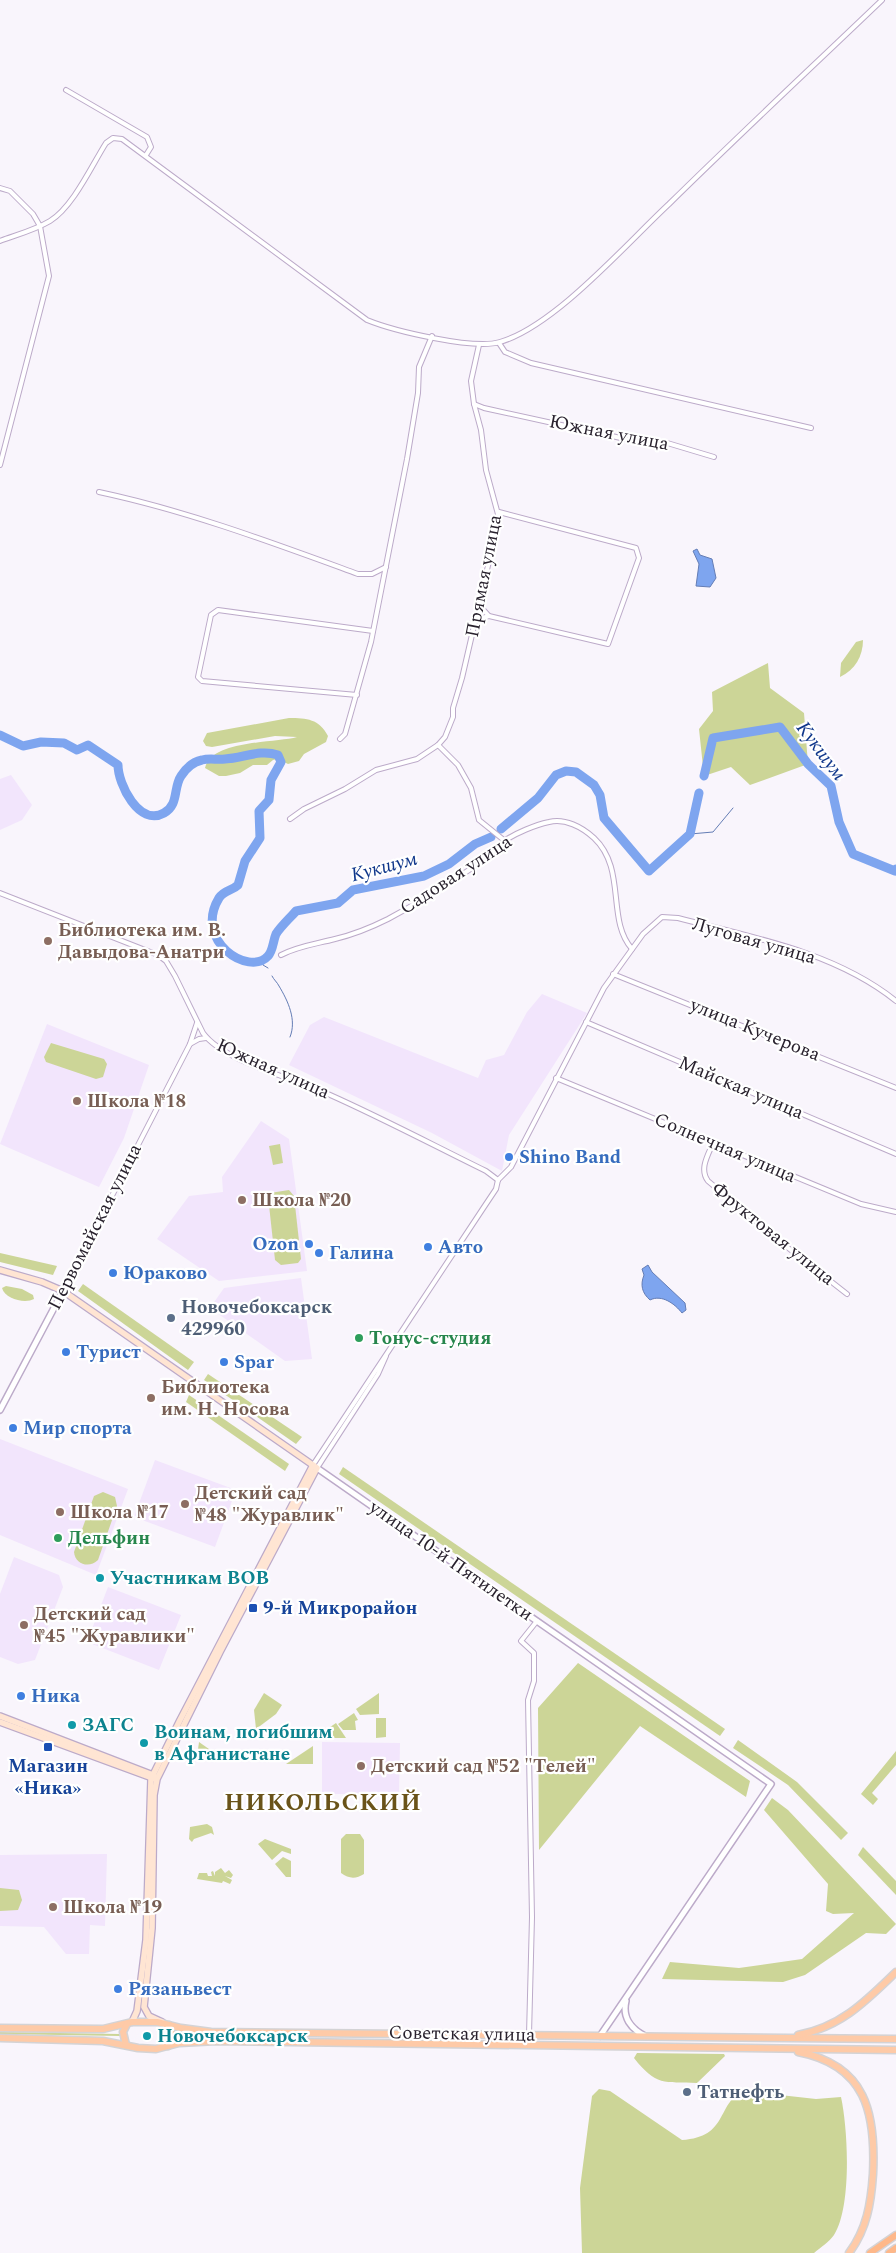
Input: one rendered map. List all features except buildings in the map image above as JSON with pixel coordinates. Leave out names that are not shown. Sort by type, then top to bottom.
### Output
[{"type":"highway","points":[[870,2253],[896,2235]]},
{"type":"highway","points":[[889,2253],[896,2248]]},
{"type":"main road","name":"улица 10-й Пятилетки","points":[[0,1270],[42,1282],[63,1291],[315,1466]]},
{"type":"main road","points":[[0,2038],[103,2041],[126,2045],[123,2032],[137,2011],[142,1973],[150,1889],[154,1778],[223,1641],[315,1466]]},
{"type":"main road","points":[[0,1716],[154,1778]]},
{"type":"main road","points":[[0,1722],[82,1750]]},
{"type":"main road","points":[[150,1889],[152,1945],[144,2007],[149,2016],[166,2024],[172,2036],[168,2046]]},
{"type":"main road","points":[[782,2038],[827,2027],[843,2019],[858,2008],[896,1972]]},
{"type":"main road","points":[[0,2028],[103,2029],[130,2023]]},
{"type":"main road","name":"Советская улица","points":[[130,2023],[166,2024],[210,2032],[782,2038]]},
{"type":"main road","points":[[593,2046],[600,2036]]},
{"type":"main road","points":[[782,2038],[896,2039]]},
{"type":"main road","name":"Советская улица","points":[[126,2045],[156,2049],[217,2041],[782,2049]]},
{"type":"main road","points":[[782,2049],[896,2050]]},
{"type":"main road","points":[[782,2049],[828,2061],[853,2080],[868,2105],[874,2135],[872,2195],[863,2230],[849,2253]]},
{"type":"street","points":[[0,241],[40,226],[57,215],[68,204],[106,143],[113,138],[122,139],[355,312],[379,325],[479,345],[499,343],[529,329],[587,283],[882,0]]},
{"type":"street","points":[[66,90],[147,137],[151,147],[146,155]]},
{"type":"street","points":[[0,188],[10,191],[33,214],[40,226],[49,276],[0,465]]},
{"type":"street","points":[[340,739],[345,734],[357,696],[374,631],[415,412],[419,367],[432,336]]},
{"type":"street","points":[[499,343],[505,352],[532,363],[811,428]]},
{"type":"street","name":"Прямая улица","points":[[438,745],[445,737],[453,717],[453,708],[476,620],[499,512],[486,470],[481,430],[474,404],[471,381],[479,345]]},
{"type":"street","name":"Южная улица","points":[[474,404],[484,408],[639,442],[664,442],[714,457]]},
{"type":"street","points":[[99,492],[133,500],[244,533],[358,574],[372,574],[386,567]]},
{"type":"street","points":[[476,620],[489,616],[608,644],[639,558],[639,552],[636,548],[499,512]]},
{"type":"street","points":[[479,605],[489,616]]},
{"type":"street","points":[[357,696],[202,681],[198,677],[211,615],[218,610],[374,631]]},
{"type":"street","points":[[290,819],[304,808],[345,789],[376,770],[417,759],[438,745],[458,764],[471,788],[478,820],[505,841]]},
{"type":"street","name":"Садовая улица","points":[[281,955],[294,948],[337,939],[385,920],[420,902],[478,864],[505,841],[542,824],[557,821],[573,824],[599,843],[611,865],[623,939],[632,949]]},
{"type":"street","name":"Южная улица","points":[[0,893],[158,955],[166,962],[175,976],[197,1023],[207,1039],[239,1058],[343,1100],[486,1171],[498,1180]]},
{"type":"street","name":"Луговая улица","points":[[632,949],[649,928],[662,917],[678,918],[768,941],[813,956],[868,981],[896,1001]]},
{"type":"street","points":[[315,1466],[386,1354],[491,1196],[498,1180],[511,1167],[586,1022],[614,974],[632,949]]},
{"type":"street","name":"улица Кучерова","points":[[614,974],[896,1088]]},
{"type":"street","name":"Майская улица","points":[[586,1022],[896,1154]]},
{"type":"street","name":"Первомайская улица","points":[[0,1410],[190,1044],[197,1023]]},
{"type":"street","points":[[190,1044],[200,1039],[207,1039]]},
{"type":"street","name":"Солнечная улица","points":[[556,1078],[861,1204],[896,1212]]},
{"type":"street","name":"Фруктовая улица","points":[[714,1143],[704,1167],[704,1175],[708,1181],[778,1240],[847,1294]]},
{"type":"street","name":"улица 10-й Пятилетки","points":[[315,1466],[771,1784],[627,1996]]},
{"type":"street","points":[[529,2035],[532,1917],[528,1700],[534,1681],[534,1652],[522,1640],[537,1621]]},
{"type":"street","points":[[600,2036],[627,1996]]},
{"type":"street","points":[[627,1996],[625,2009],[627,2020],[635,2029],[648,2037]]},
{"type":"shaded area","points":[[11,775],[32,805],[22,820],[0,830],[0,779]]},
{"type":"shaded area","points":[[542,994],[587,1013],[509,1135],[502,1171],[432,1133],[289,1065],[310,1025],[324,1017],[478,1078],[486,1060],[504,1055],[527,1012]]},
{"type":"shaded area","name":"Школа №18","points":[[47,1024],[149,1065],[124,1138],[99,1187],[0,1144]]},
{"type":"shaded area","name":"Школа №20","points":[[261,1121],[289,1139],[307,1271],[219,1281],[157,1239],[189,1196],[223,1192],[222,1177]]},
{"type":"shaded area","points":[[301,1278],[312,1359],[285,1361],[210,1308],[224,1288]]},
{"type":"shaded area","name":"Школа №17","points":[[0,1439],[128,1489],[96,1575],[0,1535]]},
{"type":"shaded area","name":"Детский сад №48 \"Журавлик\"","points":[[155,1460],[236,1490],[215,1547],[134,1517]]},
{"type":"shaded area","name":"Детский сад №45 \"Журавлики\"","points":[[14,1557],[59,1575],[63,1587],[35,1660],[18,1664],[0,1657],[0,1594]]},
{"type":"shaded area","points":[[108,1587],[181,1615],[159,1670],[87,1642]]},
{"type":"shaded area","name":"Детский сад №52 \"Телей\"","points":[[322,1742],[400,1743],[399,1794],[322,1794]]},
{"type":"shaded area","name":"Школа №19","points":[[107,1854],[105,1926],[90,1925],[89,1954],[66,1954],[44,1927],[0,1926],[0,1855]]},
{"type":"green space","points":[[863,640],[862,652],[857,662],[850,671],[840,677],[841,663],[856,642]]},
{"type":"green space","points":[[768,663],[770,688],[804,713],[808,764],[750,785],[731,767],[704,776],[699,729],[713,711],[712,692]]},
{"type":"green space","points":[[289,718],[307,719],[321,726],[328,736],[326,742],[304,754],[299,761],[288,764],[278,759],[273,760],[267,765],[253,765],[240,773],[226,776],[219,776],[205,768],[210,759],[219,752],[231,747],[297,737],[275,736],[212,747],[206,746],[203,741],[207,733]]},
{"type":"green space","points":[[51,1043],[104,1059],[107,1064],[103,1077],[96,1079],[46,1062],[44,1057]]},
{"type":"green space","points":[[280,1144],[283,1163],[273,1165],[269,1146]]},
{"type":"green space","points":[[289,1190],[294,1196],[301,1259],[298,1263],[281,1265],[275,1260],[268,1196],[270,1193]]},
{"type":"green space","points":[[0,1253],[57,1266],[53,1275],[0,1262]]},
{"type":"green space","points":[[83,1284],[194,1362],[188,1370],[78,1291]]},
{"type":"green space","points":[[6,1286],[22,1289],[33,1295],[34,1299],[21,1301],[11,1298],[2,1288]]},
{"type":"green space","points":[[208,1374],[302,1437],[296,1444],[204,1380]]},
{"type":"green space","points":[[189,1395],[289,1464],[285,1471],[186,1402]]},
{"type":"green space","points":[[343,1467],[725,1729],[720,1736],[339,1474]]},
{"type":"green space","points":[[103,1492],[115,1497],[117,1506],[98,1560],[87,1565],[77,1560],[74,1552],[94,1496]]},
{"type":"green space","points":[[578,1663],[750,1781],[746,1797],[640,1726],[539,1850],[538,1708]]},
{"type":"green space","points":[[264,1693],[282,1705],[276,1714],[256,1729],[254,1710]]},
{"type":"green space","points":[[379,1693],[379,1714],[360,1715],[356,1709]]},
{"type":"green space","points":[[354,1713],[358,1720],[355,1721],[356,1730],[343,1730],[338,1724]]},
{"type":"green space","points":[[376,1718],[386,1718],[386,1737],[376,1738]]},
{"type":"green space","points":[[336,1723],[346,1738],[317,1738],[317,1736]]},
{"type":"green space","points":[[738,1740],[797,1782],[848,1833],[841,1840],[788,1785],[733,1748]]},
{"type":"green space","points":[[199,1742],[216,1754],[197,1757]]},
{"type":"green space","points":[[313,1746],[313,1764],[286,1764]]},
{"type":"green space","points":[[896,1751],[896,1765],[872,1793],[878,1799],[873,1805],[861,1794]]},
{"type":"green space","points":[[772,1798],[788,1810],[896,1924],[886,1934],[866,1933],[805,1975],[783,1982],[662,1979],[670,1962],[739,1968],[802,1959],[854,1913],[833,1914],[826,1911],[828,1884],[764,1810]]},
{"type":"green space","points":[[207,1824],[212,1827],[214,1835],[211,1833],[194,1839],[192,1842],[189,1839],[190,1827]]},
{"type":"green space","points":[[346,1834],[360,1834],[364,1840],[364,1874],[358,1877],[352,1878],[341,1873],[341,1839]]},
{"type":"green space","points":[[265,1839],[291,1849],[291,1854],[282,1851],[272,1860],[258,1844]]},
{"type":"green space","points":[[863,1847],[896,1881],[896,1895],[858,1855]]},
{"type":"green space","points":[[283,1857],[291,1861],[291,1877],[286,1877],[275,1864]]},
{"type":"green space","points":[[221,1868],[225,1873],[229,1870],[233,1875],[231,1878],[225,1876],[232,1880],[230,1884],[223,1881],[222,1883],[197,1879],[199,1873],[207,1873],[208,1876],[212,1876],[211,1872],[213,1871],[215,1876],[215,1872]]},
{"type":"green space","points":[[0,1888],[19,1890],[22,1900],[18,1910],[0,1911]]},
{"type":"green space","points":[[0,2032],[120,2034],[120,2036],[0,2034]]},
{"type":"green space","points":[[637,2053],[724,2054],[725,2056],[697,2083],[676,2083],[661,2081],[648,2074],[634,2058]]},
{"type":"green space","points":[[599,2089],[610,2091],[682,2140],[697,2138],[708,2133],[715,2127],[729,2104],[743,2091],[816,2099],[841,2097],[847,2147],[847,2168],[844,2206],[834,2235],[814,2253],[582,2253],[580,2188],[592,2096]]},
{"type":"water","points":[[697,549],[700,555],[712,559],[716,578],[710,587],[696,586],[699,564],[693,551]]},
{"type":"water","points":[[648,1265],[652,1272],[685,1303],[686,1310],[682,1313],[676,1306],[664,1299],[655,1298],[650,1300],[647,1297],[642,1289],[644,1275],[642,1269]]},
{"type":"waterway","name":"Кукшум","points":[[704,776],[713,738],[780,727],[808,764],[831,786],[839,822],[853,854],[895,871],[896,869]]},
{"type":"waterway","name":"Кукшум","points":[[0,735],[23,746],[41,742],[64,743],[77,750],[88,745],[118,765],[122,782],[132,801],[138,809],[146,814],[155,816],[169,810],[174,801],[181,776],[187,768],[196,762],[205,759],[232,758],[258,753],[278,755],[281,762],[271,780],[269,800],[259,811],[260,838],[245,861],[238,885],[221,895],[213,914],[213,928],[218,941],[237,958],[249,962],[259,961],[270,954],[276,934],[296,911],[338,903],[353,890],[424,876],[449,864],[475,844],[491,837]]},
{"type":"waterway","name":"Кукшум","points":[[501,829],[538,798],[556,775],[566,771],[576,772],[594,785],[600,795],[604,818],[649,871],[690,834],[699,793]]},
{"type":"waterway","points":[[690,834],[713,832],[733,808]]},
{"type":"waterway","points":[[262,960],[263,965],[268,968]]},
{"type":"waterway","points":[[272,976],[288,1004],[292,1017],[290,1037]]},
{"type":"place","name":"Библиотека им. В. Давыдова-Анатри","points":[[48,941]]},
{"type":"place","name":"Школа №18","points":[[77,1101]]},
{"type":"place","name":"Shino Band","points":[[509,1157]]},
{"type":"place","name":"Школа №20","points":[[242,1200]]},
{"type":"place","name":"Ozon","points":[[309,1244]]},
{"type":"place","name":"Авто","points":[[428,1247]]},
{"type":"place","name":"Галина","points":[[319,1253]]},
{"type":"place","name":"Юраково","points":[[113,1273]]},
{"type":"place","name":"Новочебоксарск 429960","points":[[171,1318]]},
{"type":"place","name":"Тонус-студия","points":[[359,1338]]},
{"type":"place","name":"Турист","points":[[66,1352]]},
{"type":"place","name":"Spar","points":[[224,1362]]},
{"type":"place","name":"Библиотека им. Н. Носова","points":[[151,1398]]},
{"type":"place","name":"Мир спорта","points":[[13,1428]]},
{"type":"place","name":"Детский сад №48 \"Журавлик\"","points":[[185,1504]]},
{"type":"place","name":"Школа №17","points":[[60,1512]]},
{"type":"place","name":"Дельфин","points":[[58,1538]]},
{"type":"place","name":"Участникам ВОВ","points":[[100,1578]]},
{"type":"place","name":"9-й Микрорайон","points":[[253,1608]]},
{"type":"place","name":"Детский сад №45 \"Журавлики\"","points":[[24,1625]]},
{"type":"place","name":"Ника","points":[[21,1696]]},
{"type":"place","name":"ЗАГС","points":[[72,1725]]},
{"type":"place","name":"Воинам, погибшим в Афганистане","points":[[144,1743]]},
{"type":"place","name":"Магазин «Ника»","points":[[48,1747]]},
{"type":"place","name":"Детский сад №52 \"Телей\"","points":[[361,1766]]},
{"type":"place","name":"Школа №19","points":[[53,1907]]},
{"type":"place","name":"Рязаньвест","points":[[118,1989]]},
{"type":"place","name":"Новочебоксарск","points":[[147,2036]]},
{"type":"place","name":"Татнефть","points":[[687,2092]]},
{"type":"district","name":"НИКОЛЬСКИЙ","points":[[323,1803]]}]
